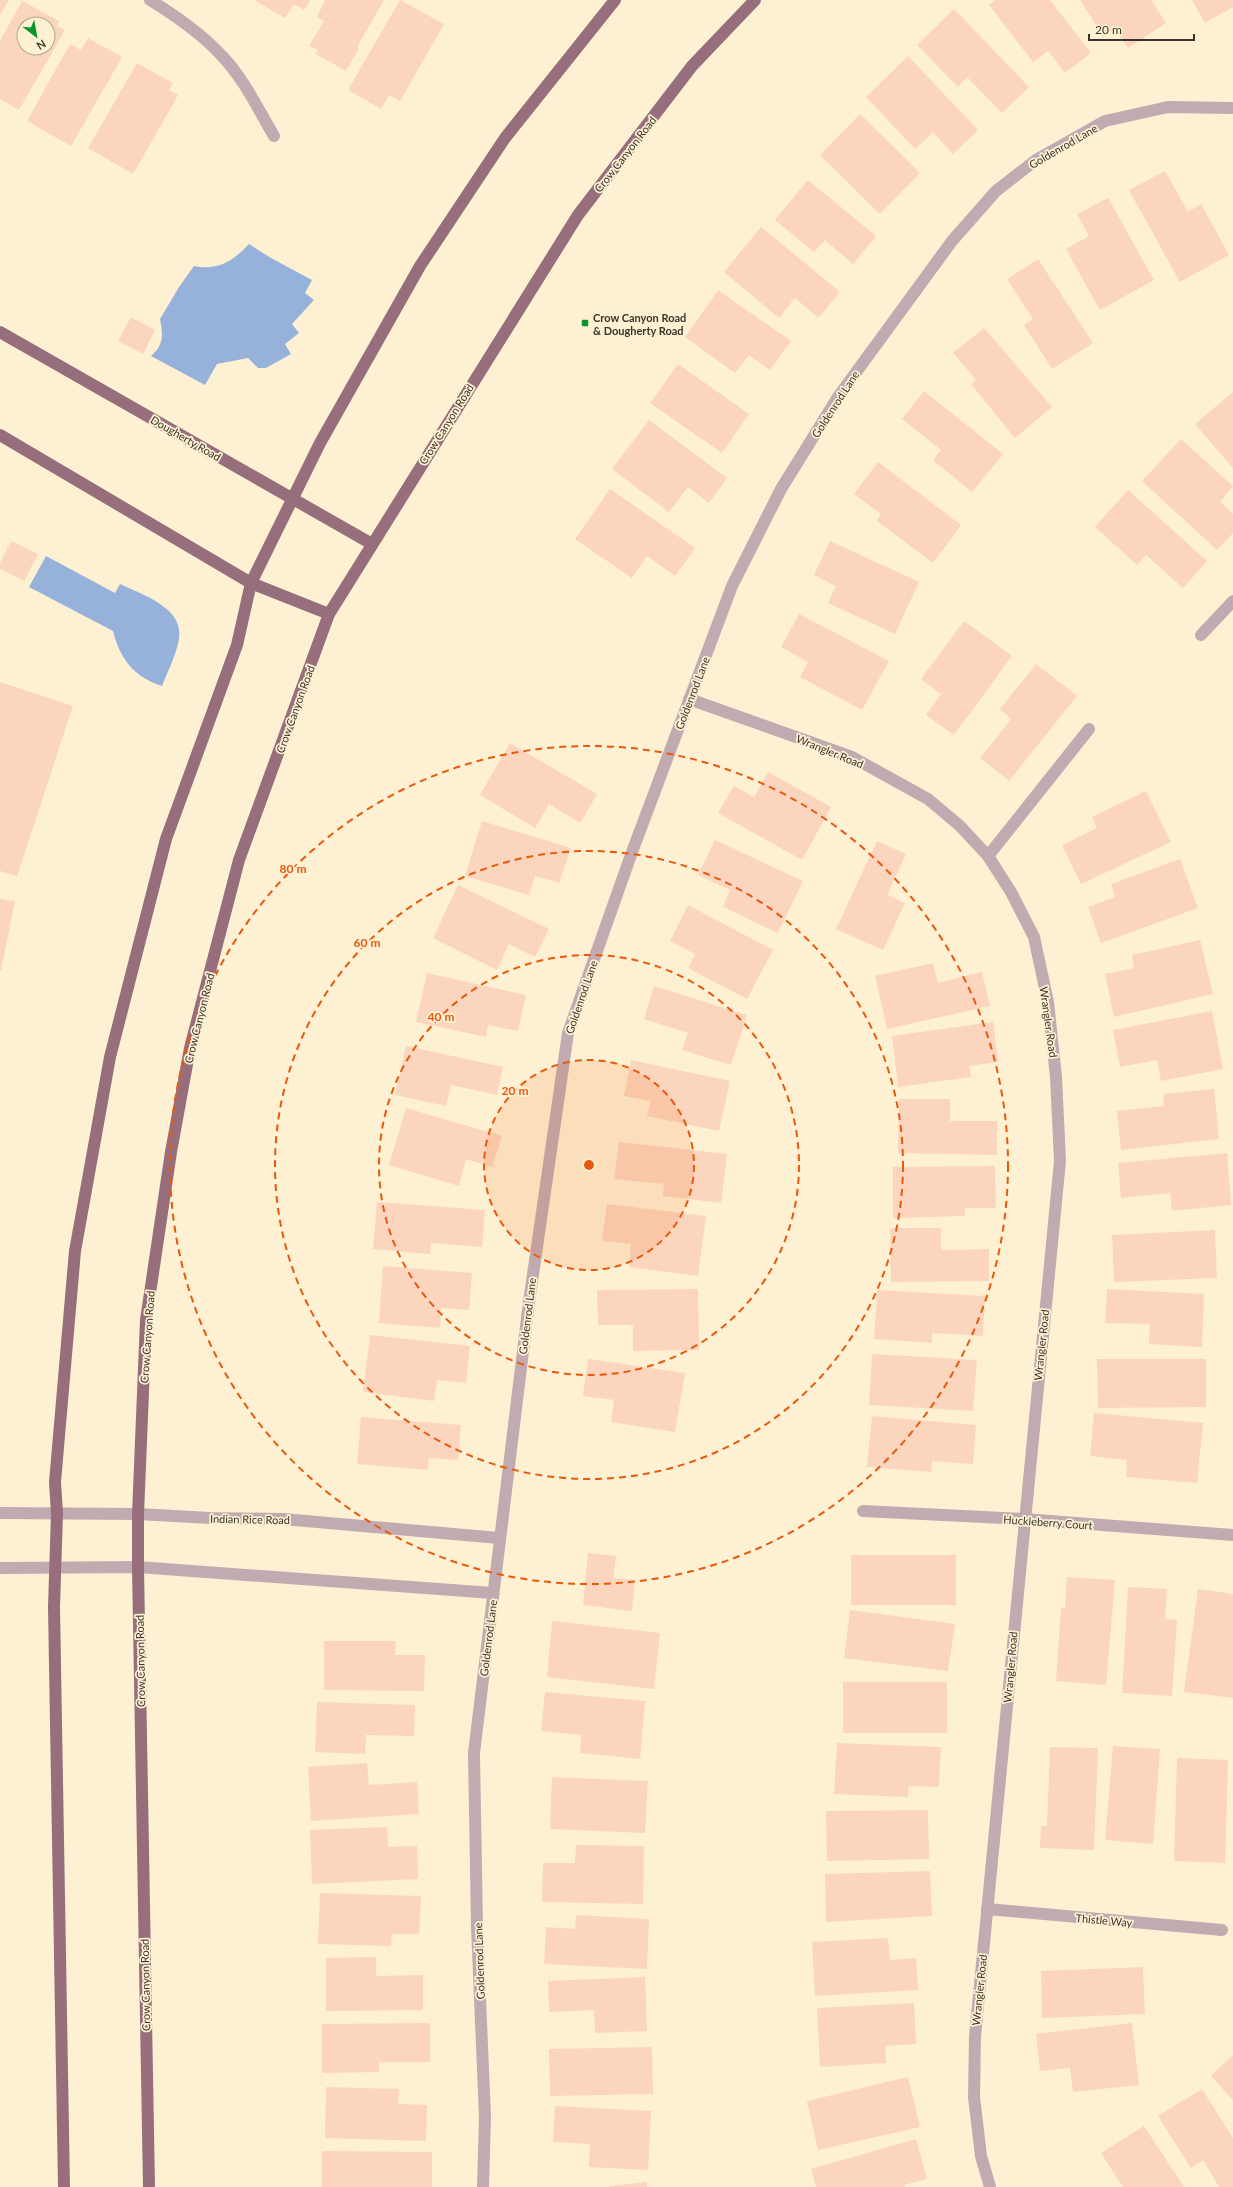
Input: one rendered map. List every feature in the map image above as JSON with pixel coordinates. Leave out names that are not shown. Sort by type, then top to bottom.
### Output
[{"type":"main road","points":[[64,2187],[54,1607],[57,1512],[55,1482],[75,1251],[110,1057],[166,839],[237,645],[251,583],[294,500],[320,443],[420,266],[505,138],[615,0]]},
{"type":"main road","name":"Crow Canyon Road","points":[[149,2187],[138,1567],[138,1514],[146,1320],[171,1152],[190,1048],[239,860],[329,614],[578,215],[692,66],[755,0]]},
{"type":"main road","name":"Dougherty Road","points":[[0,332],[372,544]]},
{"type":"main road","points":[[0,435],[251,583],[329,614]]},
{"type":"street","points":[[150,0],[182,19],[222,56],[246,88],[274,136]]},
{"type":"street","name":"Goldenrod Lane","points":[[483,2187],[486,2117],[477,1927],[474,1753],[499,1538],[529,1302],[568,1033],[689,699],[732,586],[781,489],[838,397],[952,241],[996,191],[1036,160],[1105,121],[1168,106],[1233,108]]},
{"type":"street","points":[[1201,635],[1233,601]]},
{"type":"street","name":"Wrangler Road","points":[[689,699],[852,758],[928,799],[960,826],[988,856],[1011,892],[1034,937],[1048,1002],[1056,1077],[1060,1161],[974,2036],[974,2097],[982,2156],[990,2187]]},
{"type":"street","points":[[988,856],[1089,729]]},
{"type":"street","name":"Huckleberry Court","points":[[863,1511],[1024,1519],[1233,1535]]},
{"type":"street","name":"Indian Rice Road","points":[[0,1513],[57,1512],[210,1518],[284,1519],[499,1538]]},
{"type":"street","points":[[0,1568],[138,1567],[493,1593]]},
{"type":"street","name":"Thistle Way","points":[[987,1908],[1222,1930]]},
{"type":"water","points":[[249,244],[271,258],[312,280],[305,293],[314,300],[292,324],[299,333],[285,344],[291,354],[266,368],[258,368],[248,358],[217,364],[205,385],[151,356],[158,348],[162,339],[160,319],[179,287],[194,266],[218,266],[231,260]]},
{"type":"water","points":[[46,556],[115,593],[120,584],[160,604],[169,611],[179,628],[179,639],[174,657],[162,686],[144,678],[130,666],[120,650],[113,631],[29,587]]},
{"type":"building","points":[[0,0],[9,0],[0,15]]},
{"type":"building","points":[[254,0],[310,0],[304,10],[294,4],[285,18]]},
{"type":"building","points":[[325,0],[384,0],[357,47],[359,48],[346,71],[316,54],[318,50],[309,46],[324,21],[317,17]]},
{"type":"building","points":[[400,0],[444,24],[400,101],[389,95],[381,109],[348,90]]},
{"type":"building","points":[[996,0],[1050,0],[1091,53],[1065,73],[1048,51],[1033,62],[989,5]]},
{"type":"building","points":[[1080,0],[1151,0],[1166,23],[1128,48],[1115,29],[1103,36]]},
{"type":"building","points":[[1192,0],[1233,0],[1233,7],[1205,23]]},
{"type":"building","points":[[22,1],[50,16],[16,16],[16,56],[50,56],[19,110],[0,99],[0,41]]},
{"type":"building","points":[[954,9],[1029,87],[1002,113],[967,77],[958,87],[917,45]]},
{"type":"building","points":[[56,19],[59,21],[57,26],[65,30],[56,46]]},
{"type":"building","points":[[88,38],[122,57],[71,146],[27,121],[70,44],[81,50]]},
{"type":"building","points":[[908,56],[978,130],[953,154],[933,132],[915,149],[866,97]]},
{"type":"building","points":[[137,63],[173,83],[169,90],[178,95],[133,174],[88,148]]},
{"type":"building","points":[[860,114],[920,173],[880,214],[820,155]]},
{"type":"building","points":[[1165,171],[1188,212],[1201,204],[1229,255],[1180,282],[1129,190]]},
{"type":"building","points":[[808,180],[876,236],[853,264],[825,240],[814,252],[775,220]]},
{"type":"building","points":[[1108,198],[1154,280],[1100,310],[1066,249],[1089,236],[1077,214]]},
{"type":"building","points":[[761,227],[840,292],[818,318],[795,298],[779,318],[724,272]]},
{"type":"building","points":[[1038,259],[1093,343],[1052,369],[1024,325],[1033,319],[1007,279]]},
{"type":"building","points":[[718,290],[791,341],[770,370],[749,355],[735,373],[685,337]]},
{"type":"building","points":[[131,317],[155,330],[143,354],[118,341]]},
{"type":"building","points":[[984,328],[1052,407],[1015,438],[971,384],[976,380],[953,353]]},
{"type":"building","points":[[678,364],[749,414],[722,453],[650,403]]},
{"type":"building","points":[[924,391],[1003,454],[972,492],[933,460],[941,450],[902,419]]},
{"type":"building","points":[[1233,392],[1233,468],[1195,424]]},
{"type":"building","points":[[649,420],[727,478],[709,503],[688,487],[669,512],[612,469]]},
{"type":"building","points":[[1181,439],[1233,486],[1220,502],[1233,514],[1233,533],[1217,550],[1142,481]]},
{"type":"building","points":[[878,462],[961,525],[933,563],[877,521],[881,514],[854,494]]},
{"type":"building","points":[[610,489],[695,548],[675,576],[647,556],[632,578],[575,539]]},
{"type":"building","points":[[1128,490],[1207,561],[1183,588],[1146,555],[1137,565],[1095,527]]},
{"type":"building","points":[[11,541],[38,554],[24,581],[0,569],[0,563]]},
{"type":"building","points":[[830,541],[919,582],[895,634],[828,603],[836,586],[814,575]]},
{"type":"building","points":[[799,614],[889,661],[862,710],[800,677],[808,662],[781,647]]},
{"type":"building","points":[[964,621],[1012,656],[954,735],[926,715],[941,694],[921,679]]},
{"type":"building","points":[[1036,664],[1077,696],[1009,781],[980,758],[1011,719],[1000,709]]},
{"type":"building","points":[[0,682],[73,706],[17,876],[0,871]]},
{"type":"building","points":[[510,743],[597,794],[580,823],[549,804],[535,828],[480,795]]},
{"type":"building","points":[[768,772],[831,807],[802,860],[718,813],[734,786],[754,797]]},
{"type":"building","points":[[1146,791],[1171,842],[1081,884],[1062,845],[1097,828],[1092,817]]},
{"type":"building","points":[[482,821],[571,848],[559,883],[535,876],[529,895],[465,876]]},
{"type":"building","points":[[715,840],[803,881],[778,933],[723,907],[730,890],[698,875]]},
{"type":"building","points":[[877,841],[906,854],[887,895],[905,903],[883,950],[836,929]]},
{"type":"building","points":[[1180,859],[1198,908],[1101,943],[1088,907],[1115,897],[1111,884]]},
{"type":"building","points":[[458,885],[549,929],[535,957],[509,944],[497,970],[433,938]]},
{"type":"building","points":[[0,899],[15,901],[1,970],[0,970]]},
{"type":"building","points":[[688,905],[773,950],[747,999],[688,968],[695,954],[670,941]]},
{"type":"building","points":[[1200,940],[1213,994],[1114,1017],[1105,974],[1134,968],[1132,955]]},
{"type":"building","points":[[933,963],[938,983],[982,972],[990,1006],[887,1029],[875,976]]},
{"type":"building","points":[[427,973],[526,995],[518,1031],[488,1025],[486,1037],[416,1022]]},
{"type":"building","points":[[654,986],[747,1015],[731,1065],[682,1050],[688,1033],[644,1019]]},
{"type":"building","points":[[1212,1011],[1223,1069],[1161,1081],[1157,1060],[1120,1067],[1113,1030]]},
{"type":"building","points":[[993,1022],[998,1062],[969,1066],[971,1077],[898,1087],[892,1036]]},
{"type":"building","points":[[406,1046],[503,1067],[497,1095],[451,1085],[446,1106],[395,1095]]},
{"type":"building","points":[[631,1060],[730,1081],[719,1131],[647,1116],[651,1101],[624,1096]]},
{"type":"building","points":[[1214,1089],[1219,1139],[1121,1150],[1117,1111],[1164,1106],[1163,1094]]},
{"type":"building","points":[[899,1099],[950,1099],[950,1121],[997,1121],[997,1155],[898,1153]]},
{"type":"building","points":[[406,1108],[502,1136],[492,1167],[466,1159],[459,1186],[389,1165]]},
{"type":"building","points":[[619,1142],[727,1154],[721,1203],[663,1196],[664,1184],[614,1179]]},
{"type":"building","points":[[1227,1153],[1231,1205],[1172,1211],[1170,1193],[1121,1198],[1118,1163]]},
{"type":"building","points":[[995,1166],[996,1208],[965,1208],[965,1216],[893,1218],[893,1167]]},
{"type":"building","points":[[377,1202],[485,1210],[482,1247],[431,1243],[430,1254],[373,1249]]},
{"type":"building","points":[[607,1204],[706,1216],[698,1276],[629,1267],[631,1244],[602,1241]]},
{"type":"building","points":[[890,1228],[941,1228],[941,1250],[989,1249],[989,1281],[891,1282]]},
{"type":"building","points":[[1215,1230],[1217,1278],[1114,1282],[1112,1235]]},
{"type":"building","points":[[383,1266],[472,1273],[469,1310],[441,1308],[440,1328],[379,1323]]},
{"type":"building","points":[[698,1289],[699,1350],[633,1351],[633,1325],[598,1325],[597,1290]]},
{"type":"building","points":[[1107,1289],[1204,1294],[1202,1347],[1149,1344],[1150,1324],[1105,1323]]},
{"type":"building","points":[[877,1290],[985,1296],[983,1336],[932,1333],[932,1343],[874,1339]]},
{"type":"building","points":[[370,1335],[470,1346],[466,1383],[437,1380],[434,1401],[363,1392]]},
{"type":"building","points":[[872,1354],[977,1360],[973,1411],[869,1405]]},
{"type":"building","points":[[588,1359],[685,1373],[675,1432],[611,1422],[614,1400],[583,1396]]},
{"type":"building","points":[[1097,1359],[1206,1359],[1206,1407],[1098,1408]]},
{"type":"building","points":[[1094,1413],[1203,1423],[1197,1483],[1126,1477],[1127,1460],[1090,1456]]},
{"type":"building","points":[[872,1416],[976,1425],[973,1464],[932,1461],[931,1472],[867,1467]]},
{"type":"building","points":[[361,1417],[461,1425],[458,1460],[429,1458],[428,1470],[357,1464]]},
{"type":"building","points":[[588,1553],[616,1556],[613,1578],[635,1580],[632,1611],[583,1605]]},
{"type":"building","points":[[851,1555],[956,1555],[956,1605],[851,1605]]},
{"type":"building","points":[[1067,1577],[1115,1580],[1106,1685],[1056,1681],[1061,1608],[1065,1608]]},
{"type":"building","points":[[1128,1587],[1167,1589],[1165,1619],[1177,1620],[1172,1696],[1122,1693]]},
{"type":"building","points":[[1198,1589],[1233,1594],[1233,1698],[1184,1692]]},
{"type":"building","points":[[850,1610],[955,1624],[948,1671],[844,1658]]},
{"type":"building","points":[[552,1621],[660,1633],[654,1689],[547,1677]]},
{"type":"building","points":[[324,1641],[396,1641],[395,1655],[425,1655],[424,1691],[324,1690]]},
{"type":"building","points":[[843,1682],[947,1682],[947,1733],[843,1733]]},
{"type":"building","points":[[545,1692],[645,1701],[640,1759],[580,1753],[581,1735],[541,1731]]},
{"type":"building","points":[[317,1702],[415,1705],[414,1736],[366,1735],[365,1754],[315,1752]]},
{"type":"building","points":[[837,1743],[941,1747],[939,1787],[909,1786],[908,1797],[834,1794]]},
{"type":"building","points":[[1113,1746],[1160,1749],[1153,1844],[1105,1840]]},
{"type":"building","points":[[1050,1747],[1098,1748],[1094,1850],[1040,1848],[1041,1826],[1047,1826]]},
{"type":"building","points":[[1177,1758],[1228,1760],[1225,1863],[1174,1861]]},
{"type":"building","points":[[367,1763],[369,1785],[417,1782],[419,1814],[311,1821],[308,1767]]},
{"type":"building","points":[[552,1777],[648,1781],[645,1833],[550,1829]]},
{"type":"building","points":[[928,1810],[929,1859],[827,1861],[826,1811]]},
{"type":"building","points":[[387,1827],[388,1847],[417,1846],[418,1879],[312,1884],[310,1830]]},
{"type":"building","points":[[576,1845],[644,1846],[643,1904],[542,1902],[543,1863],[575,1863]]},
{"type":"building","points":[[930,1871],[932,1916],[826,1922],[825,1874]]},
{"type":"building","points":[[320,1893],[421,1896],[419,1934],[392,1934],[391,1946],[318,1944]]},
{"type":"building","points":[[576,1915],[649,1919],[647,1969],[544,1964],[546,1927],[575,1929]]},
{"type":"building","points":[[888,1938],[890,1960],[916,1958],[918,1990],[815,1996],[812,1942]]},
{"type":"building","points":[[376,1957],[376,1976],[423,1975],[423,2010],[326,2011],[326,1958]]},
{"type":"building","points":[[1143,1967],[1145,2014],[1042,2018],[1041,1971]]},
{"type":"building","points":[[645,1977],[647,2031],[595,2033],[594,2010],[549,2012],[548,1981]]},
{"type":"building","points":[[914,2003],[916,2044],[885,2046],[886,2063],[820,2067],[817,2008]]},
{"type":"building","points":[[430,2023],[430,2062],[379,2062],[379,2072],[322,2073],[322,2024]]},
{"type":"building","points":[[1132,2023],[1139,2085],[1073,2092],[1070,2068],[1040,2071],[1036,2034]]},
{"type":"building","points":[[652,2047],[653,2094],[550,2096],[549,2049]]},
{"type":"building","points":[[1233,2055],[1233,2100],[1211,2076]]},
{"type":"building","points":[[908,2077],[920,2127],[818,2150],[807,2101]]},
{"type":"building","points":[[326,2087],[399,2089],[398,2104],[427,2105],[426,2141],[325,2138]]},
{"type":"building","points":[[1202,2089],[1233,2138],[1233,2187],[1219,2187],[1203,2160],[1191,2168],[1158,2116]]},
{"type":"building","points":[[555,2106],[651,2111],[648,2170],[589,2167],[590,2144],[553,2142]]},
{"type":"building","points":[[1144,2126],[1184,2187],[1123,2187],[1101,2153]]},
{"type":"building","points":[[916,2139],[927,2179],[904,2185],[905,2187],[816,2187],[811,2169]]},
{"type":"building","points":[[322,2151],[432,2152],[432,2187],[322,2187]]},
{"type":"building","points":[[647,2182],[647,2187],[610,2187],[610,2186]]},
{"type":"place","name":"Crow Canyon Road & Dougherty Road","points":[[585,323]]}]
